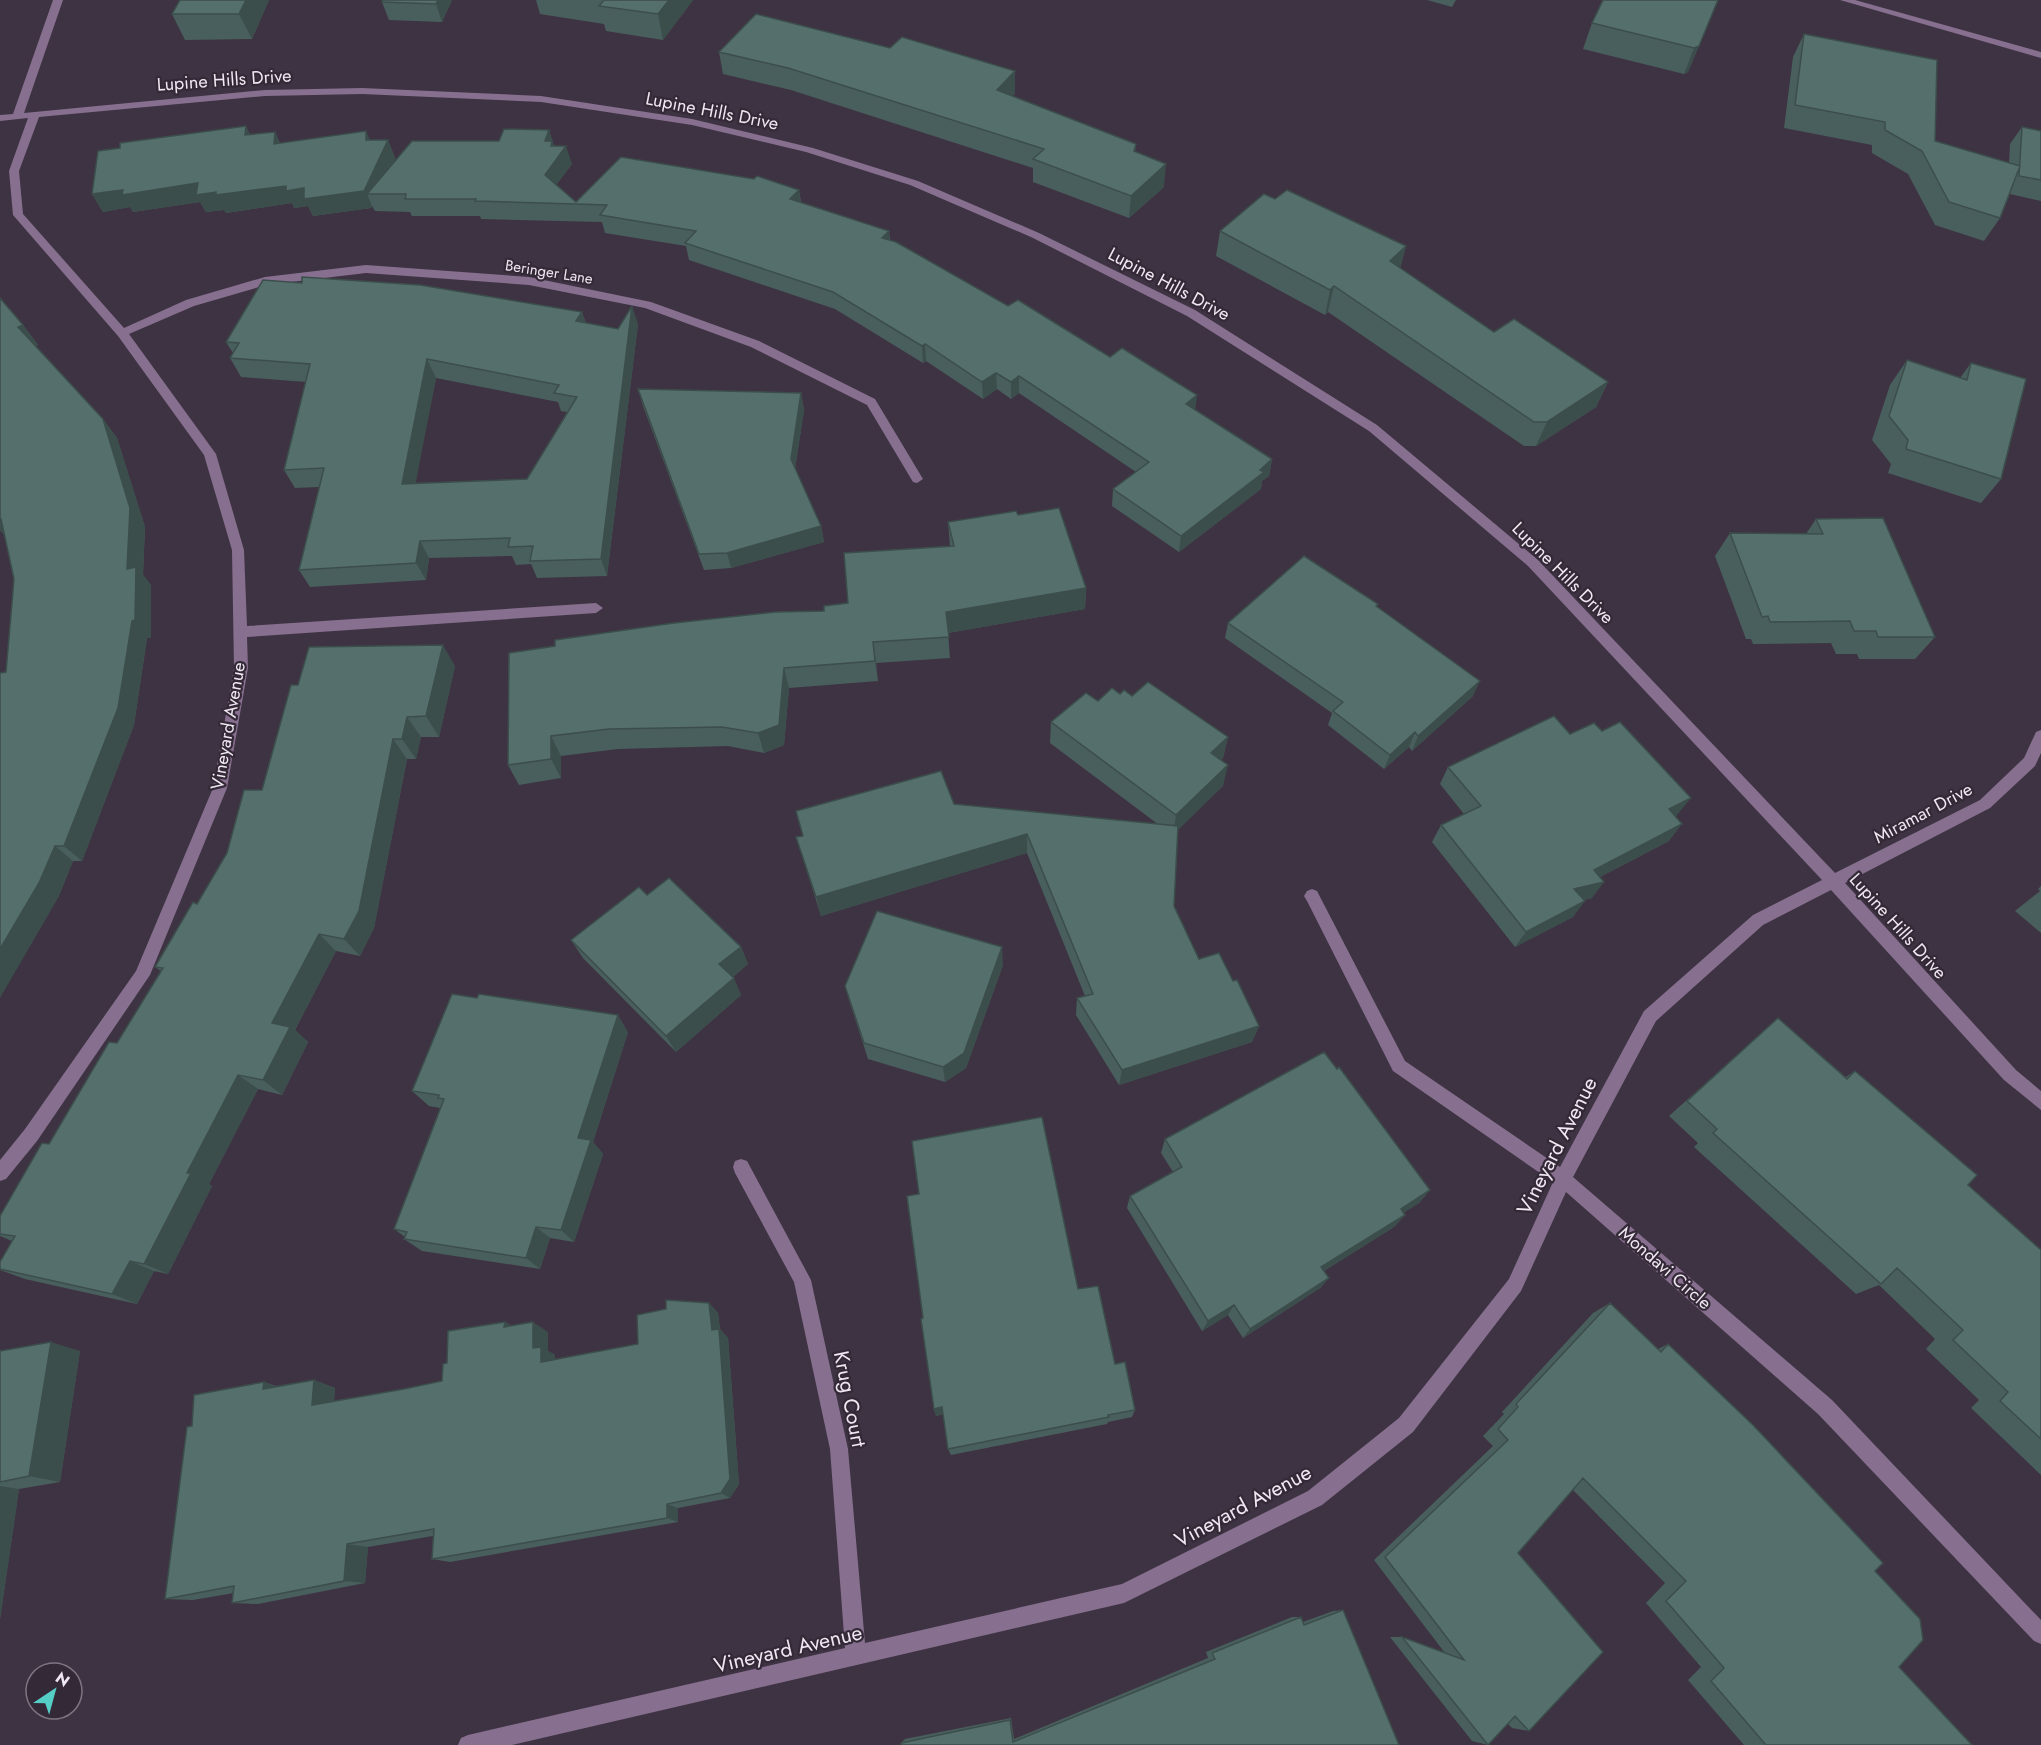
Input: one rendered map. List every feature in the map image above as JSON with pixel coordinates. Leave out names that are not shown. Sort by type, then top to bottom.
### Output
[{"type":"street","points":[[18,116],[58,0]]},
{"type":"street","points":[[1845,0],[2041,55]]},
{"type":"street","name":"Lupine Hills Drive","points":[[0,118],[266,93],[362,91],[541,99],[692,122],[809,150],[914,183],[1035,235],[1191,313],[1373,428],[1533,564],[1833,881],[2010,1075],[2041,1102]]},
{"type":"street","name":"Vineyard Avenue","points":[[0,1173],[32,1135],[142,975],[220,788],[241,668],[238,550],[210,454],[122,333],[18,215],[14,171],[35,114]]},
{"type":"street","name":"Beringer Lane","points":[[122,333],[190,303],[265,281],[366,269],[529,281],[647,305],[755,344],[871,402],[917,479]]},
{"type":"street","points":[[240,632],[596,608]]},
{"type":"street","name":"Miramar Drive","points":[[1833,881],[1985,804],[2030,762],[2041,736]]},
{"type":"street","name":"Vineyard Avenue","points":[[468,1745],[1124,1593],[1315,1498],[1406,1425],[1515,1285],[1563,1179],[1650,1016],[1758,920],[1833,881]]},
{"type":"street","name":"Mondavi Circle","points":[[1312,896],[1399,1066],[1563,1179],[1825,1407],[2041,1634]]},
{"type":"street","name":"Krug Court","points":[[741,1167],[802,1280],[838,1449],[856,1656]]},
{"type":"building","points":[[180,0],[246,0],[239,14],[172,14]]},
{"type":"building","points":[[383,0],[438,0],[436,4],[382,2]]},
{"type":"building","points":[[604,0],[669,0],[658,14],[599,6]]},
{"type":"building","points":[[1603,0],[1718,0],[1699,46],[1694,48],[1592,23]]},
{"type":"building","points":[[756,14],[890,48],[902,37],[1015,71],[997,90],[1136,144],[1134,151],[1166,164],[1131,196],[1033,159],[1044,149],[788,68],[719,52]]},
{"type":"building","points":[[1804,34],[1937,60],[1935,141],[2020,166],[2000,218],[1949,202],[1922,151],[1885,130],[1885,122],[1795,105]]},
{"type":"building","points":[[246,126],[245,135],[275,132],[274,144],[366,131],[366,140],[388,140],[364,191],[304,199],[304,188],[286,191],[286,186],[216,195],[216,192],[196,195],[198,183],[122,195],[123,190],[92,194],[98,151],[120,148],[120,143]]},
{"type":"building","points":[[2022,127],[2041,131],[2041,180],[2019,176]]},
{"type":"building","points":[[504,129],[549,130],[545,141],[552,141],[551,146],[566,146],[545,175],[576,202],[621,157],[754,179],[757,176],[799,190],[790,199],[889,231],[882,238],[896,242],[1008,306],[1018,300],[1110,357],[1122,348],[1197,395],[1186,404],[1272,459],[1260,470],[1264,472],[1181,536],[1113,489],[1149,462],[1019,376],[1011,382],[996,373],[982,382],[925,344],[922,346],[833,292],[685,243],[696,231],[600,215],[607,205],[475,201],[476,199],[405,199],[406,194],[367,194],[412,141],[499,141]]},
{"type":"building","points":[[1287,190],[1406,246],[1390,261],[1494,332],[1514,319],[1608,382],[1547,422],[1534,422],[1334,286],[1330,290],[1220,231],[1264,194],[1275,199]]},
{"type":"building","points":[[302,277],[420,285],[582,312],[576,321],[618,329],[632,306],[601,559],[530,561],[533,546],[508,547],[510,538],[420,541],[416,563],[299,570],[324,468],[284,470],[310,364],[230,358],[239,343],[226,342],[263,280],[302,283]],"holes":[[[427,359],[559,385],[554,393],[577,397],[527,479],[402,484]]]},
{"type":"building","points":[[0,298],[23,325],[18,327],[103,419],[130,508],[127,569],[136,567],[135,620],[132,621],[118,708],[64,846],[55,846],[39,883],[0,949],[0,673],[6,672],[14,579],[0,519]]},
{"type":"building","points":[[1907,360],[1967,380],[1971,363],[2026,379],[2001,479],[1906,449],[1908,440],[1889,416]]},
{"type":"building","points":[[638,389],[801,393],[791,459],[821,526],[727,553],[699,554]]},
{"type":"building","points":[[1059,508],[1086,588],[946,612],[949,637],[873,642],[875,661],[784,668],[779,725],[758,733],[722,727],[609,729],[551,736],[551,759],[508,765],[509,653],[555,646],[555,640],[674,623],[775,612],[824,611],[824,606],[848,603],[844,553],[954,546],[948,522],[1016,511],[1018,515]]},
{"type":"building","points":[[1883,518],[1935,637],[1878,637],[1876,631],[1854,631],[1850,621],[1770,622],[1768,616],[1762,617],[1730,533],[1823,534],[1816,519]]},
{"type":"building","points":[[1304,556],[1378,604],[1376,606],[1480,681],[1418,736],[1415,732],[1390,755],[1333,711],[1343,702],[1228,623]]},
{"type":"building","points":[[443,645],[426,716],[407,717],[402,739],[393,739],[359,911],[344,939],[319,934],[272,1023],[290,1027],[263,1080],[238,1075],[187,1173],[191,1173],[144,1264],[130,1261],[112,1294],[0,1269],[0,1262],[15,1236],[0,1234],[0,1216],[42,1143],[49,1144],[109,1042],[117,1043],[163,968],[155,967],[193,902],[197,904],[227,853],[244,790],[262,790],[291,685],[298,685],[309,647]]},
{"type":"building","points":[[1148,682],[1228,737],[1211,753],[1228,765],[1176,815],[1051,722],[1086,693],[1098,701],[1112,688],[1120,694],[1124,690],[1132,696]]},
{"type":"building","points":[[1554,716],[1570,734],[1594,723],[1602,731],[1620,722],[1691,798],[1669,809],[1682,824],[1594,870],[1604,882],[1574,889],[1585,901],[1526,932],[1441,825],[1481,806],[1448,767]]},
{"type":"building","points":[[941,771],[954,804],[1178,826],[1174,906],[1199,959],[1219,953],[1233,981],[1237,980],[1259,1026],[1122,1070],[1077,998],[1093,994],[1027,834],[816,897],[796,837],[803,836],[796,811]]},
{"type":"building","points":[[669,878],[741,947],[719,964],[734,978],[666,1036],[571,940],[639,887],[647,895]]},
{"type":"building","points":[[877,911],[1002,947],[964,1053],[943,1067],[864,1043],[845,986]]},
{"type":"building","points":[[452,994],[477,998],[479,994],[618,1015],[578,1138],[591,1140],[561,1230],[536,1227],[526,1258],[404,1239],[407,1232],[394,1229],[444,1099],[438,1098],[439,1095],[412,1091]]},
{"type":"building","points":[[1778,1018],[1847,1079],[1855,1071],[1977,1175],[1968,1185],[2041,1250],[2041,1439],[2000,1401],[2008,1392],[1953,1340],[1963,1330],[1897,1268],[1881,1284],[1713,1133],[1717,1129],[1687,1101]]},
{"type":"building","points":[[1324,1052],[1337,1069],[1339,1067],[1430,1190],[1401,1209],[1405,1215],[1321,1267],[1329,1278],[1250,1329],[1234,1305],[1208,1321],[1130,1196],[1182,1167],[1165,1139]]},
{"type":"building","points":[[1042,1117],[1078,1289],[1098,1286],[1115,1364],[1125,1362],[1135,1410],[948,1449],[942,1407],[934,1409],[921,1319],[923,1318],[907,1196],[919,1194],[912,1141]]},
{"type":"building","points":[[666,1300],[709,1303],[712,1330],[719,1329],[730,1479],[721,1493],[667,1504],[667,1518],[432,1559],[434,1529],[347,1544],[344,1581],[232,1603],[234,1586],[165,1599],[187,1427],[192,1426],[194,1395],[264,1382],[263,1389],[314,1380],[312,1405],[442,1381],[443,1364],[447,1363],[448,1331],[505,1322],[504,1327],[533,1322],[533,1348],[541,1347],[541,1362],[638,1344],[637,1315],[666,1309]]},
{"type":"building","points":[[1610,1303],[1661,1352],[1668,1344],[1753,1425],[1883,1563],[1875,1571],[1920,1619],[1923,1640],[1899,1667],[1972,1745],[1766,1745],[1711,1681],[1724,1668],[1666,1601],[1686,1581],[1583,1478],[1518,1553],[1603,1652],[1529,1731],[1515,1716],[1488,1745],[1402,1637],[1464,1660],[1385,1557],[1508,1440],[1498,1429],[1518,1407],[1516,1404]]},
{"type":"building","points":[[51,1342],[29,1476],[0,1482],[0,1351]]},
{"type":"building","points":[[1343,1610],[1399,1745],[901,1745],[901,1743],[1010,1720],[1013,1742],[1215,1659],[1212,1653],[1301,1617],[1304,1625]]}]
